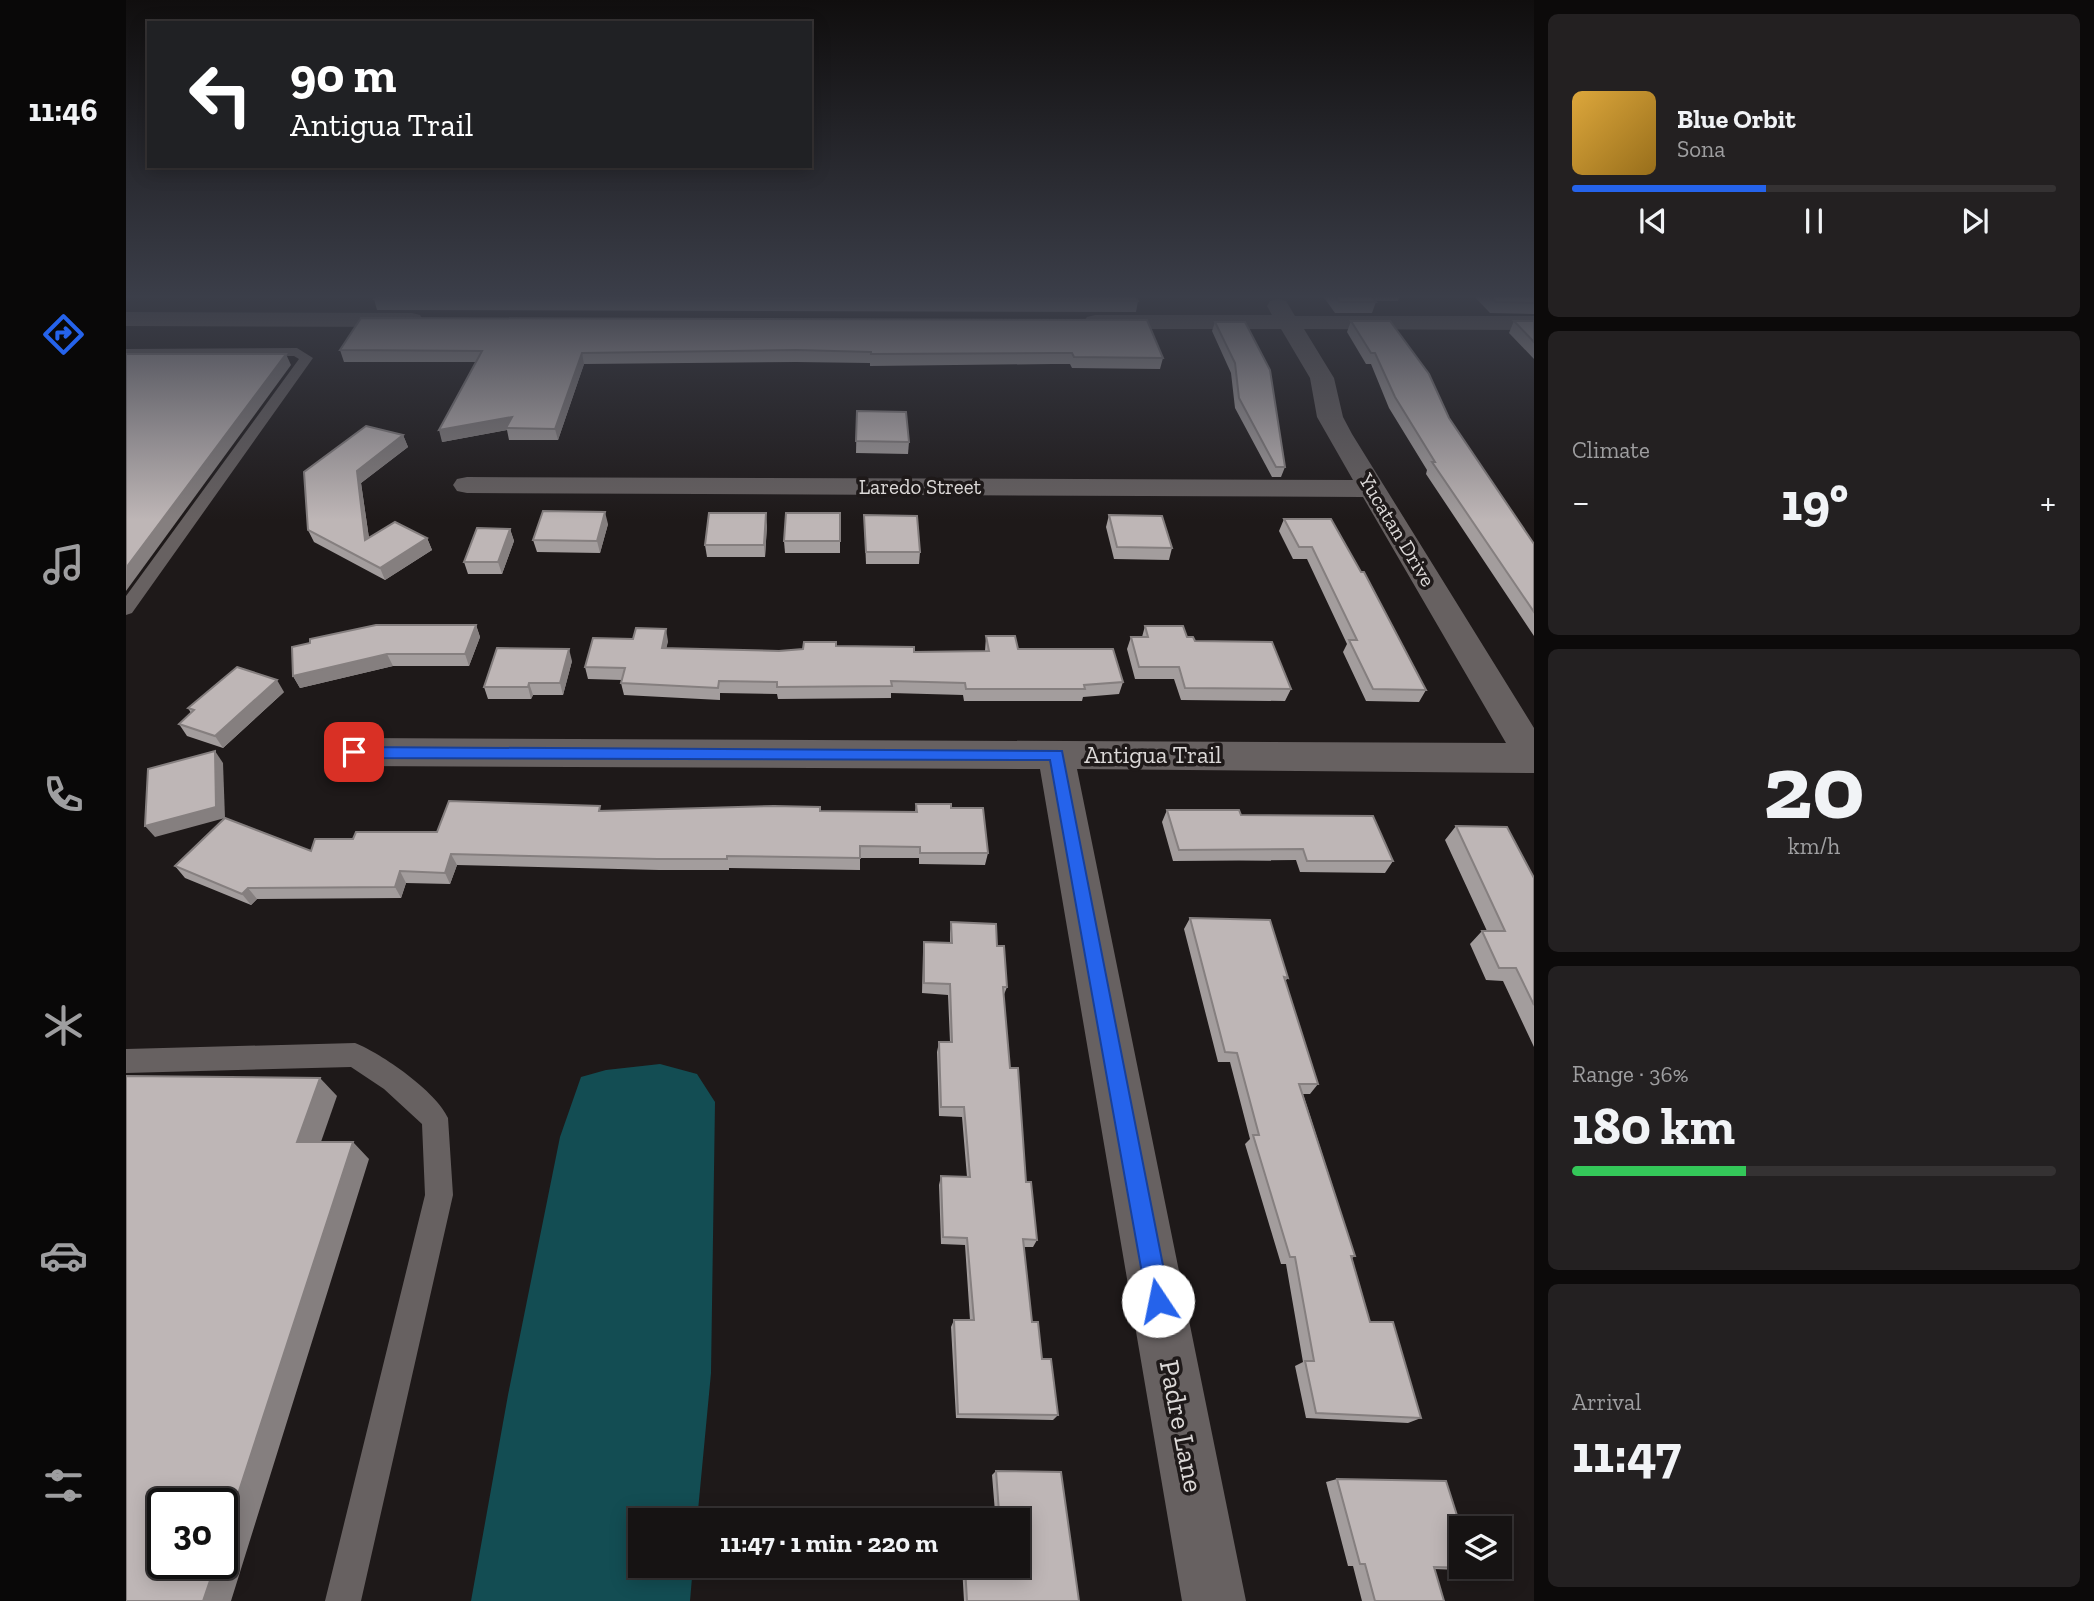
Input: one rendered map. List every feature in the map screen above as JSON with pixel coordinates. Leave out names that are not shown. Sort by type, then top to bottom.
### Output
[{"type":"street","name":"Yucatan Drive","points":[[1318,371],[1322,378],[1330,417],[1533,758]]},
{"type":"street","name":"Laredo Street","points":[[467,485],[1372,489]]},
{"type":"street","name":"Antigua Trail","points":[[354,752],[1533,758]]},
{"type":"street","name":"Padre Lane","points":[[1056,755],[1214,1601]]},
{"type":"lane","points":[[126,609],[297,371]]},
{"type":"lane","points":[[126,1061],[355,1055],[393,1080],[435,1118],[439,1195],[343,1601]]},
{"type":"water","points":[[660,1064],[697,1074],[715,1102],[711,1373],[698,1508],[628,1508],[628,1578],[692,1578],[690,1601],[471,1601],[508,1395],[560,1137],[581,1077],[606,1070]]},
{"type":"building","points":[[126,371],[274,371],[126,568]]},
{"type":"building","points":[[471,371],[576,371],[555,429],[506,428],[512,417],[439,430]]},
{"type":"building","points":[[1236,371],[1270,371],[1285,467],[1276,467],[1239,398]]},
{"type":"building","points":[[1383,371],[1427,371],[1449,418],[1534,544],[1534,612],[1432,462],[1435,462],[1395,397]]},
{"type":"building","points":[[857,411],[906,412],[909,442],[856,441]]},
{"type":"building","points":[[366,426],[403,435],[357,471],[365,540],[395,522],[427,538],[380,568],[308,530],[304,472]]},
{"type":"building","points":[[543,511],[605,512],[597,541],[533,540]]},
{"type":"building","points":[[709,513],[766,513],[764,545],[705,545]]},
{"type":"building","points":[[786,513],[840,513],[840,541],[784,541]]},
{"type":"building","points":[[864,515],[917,516],[920,552],[866,552]]},
{"type":"building","points":[[1109,515],[1162,516],[1172,548],[1117,547]]},
{"type":"building","points":[[1284,519],[1331,519],[1361,572],[1364,572],[1426,690],[1373,689],[1349,640],[1357,640],[1312,547],[1299,547]]},
{"type":"building","points":[[477,528],[510,529],[498,562],[464,562]]},
{"type":"building","points":[[376,625],[476,625],[465,654],[387,654],[293,676],[292,647],[310,643],[310,639]]},
{"type":"building","points":[[1145,626],[1183,626],[1187,637],[1193,637],[1195,641],[1272,642],[1291,689],[1185,688],[1179,667],[1139,667],[1131,637],[1148,637]]},
{"type":"building","points":[[636,628],[666,629],[662,648],[779,651],[803,649],[804,642],[836,642],[836,646],[914,647],[914,652],[989,651],[986,636],[1015,636],[1018,649],[1113,649],[1123,682],[1084,685],[1085,689],[966,689],[965,683],[891,681],[892,686],[777,687],[777,682],[719,681],[718,688],[621,683],[625,668],[585,667],[593,638],[633,639]]},
{"type":"building","points":[[497,648],[569,649],[560,683],[529,683],[528,687],[484,687]]},
{"type":"building","points":[[237,667],[277,680],[215,736],[179,724],[194,710],[188,708]]},
{"type":"building","points":[[215,751],[216,807],[145,826],[148,769]]},
{"type":"building","points":[[449,801],[600,806],[599,811],[774,806],[820,807],[820,811],[917,812],[916,804],[951,804],[951,808],[983,808],[988,853],[920,853],[920,847],[860,846],[860,858],[727,856],[727,859],[657,859],[451,854],[445,873],[400,871],[395,887],[248,888],[242,894],[175,866],[225,818],[311,851],[315,839],[353,839],[356,832],[437,832]]},
{"type":"building","points":[[1167,810],[1239,810],[1241,815],[1373,816],[1393,861],[1307,861],[1303,849],[1179,850]]},
{"type":"building","points":[[1456,826],[1507,827],[1534,878],[1534,1005],[1516,968],[1499,968],[1482,931],[1505,931]]},
{"type":"building","points":[[1190,918],[1270,920],[1288,978],[1284,977],[1318,1084],[1299,1084],[1355,1256],[1351,1256],[1370,1322],[1393,1322],[1421,1418],[1316,1413],[1305,1361],[1314,1361],[1295,1257],[1290,1257],[1253,1135],[1259,1135],[1237,1053],[1225,1052]]},
{"type":"building","points":[[951,922],[996,924],[997,946],[1004,946],[1007,987],[1003,987],[1010,1068],[1018,1068],[1026,1182],[1031,1182],[1037,1240],[1023,1239],[1032,1322],[1038,1322],[1042,1359],[1051,1359],[1058,1415],[958,1414],[954,1320],[974,1320],[967,1238],[943,1237],[941,1176],[970,1177],[964,1107],[941,1107],[939,1042],[952,1042],[950,984],[924,983],[924,942],[952,943]]},
{"type":"building","points":[[126,1076],[320,1078],[297,1142],[353,1142],[238,1494],[238,1488],[147,1488],[147,1579],[211,1579],[203,1601],[126,1601]]},
{"type":"building","points":[[996,1471],[1061,1472],[1079,1601],[967,1601],[966,1578],[1030,1578],[1030,1508],[999,1508]]},
{"type":"building","points":[[1337,1479],[1446,1481],[1457,1516],[1449,1516],[1449,1567],[1434,1567],[1444,1601],[1375,1601],[1365,1564],[1360,1564]]},
{"type":"route","points":[[354,752],[1056,755],[1158,1301]]}]
